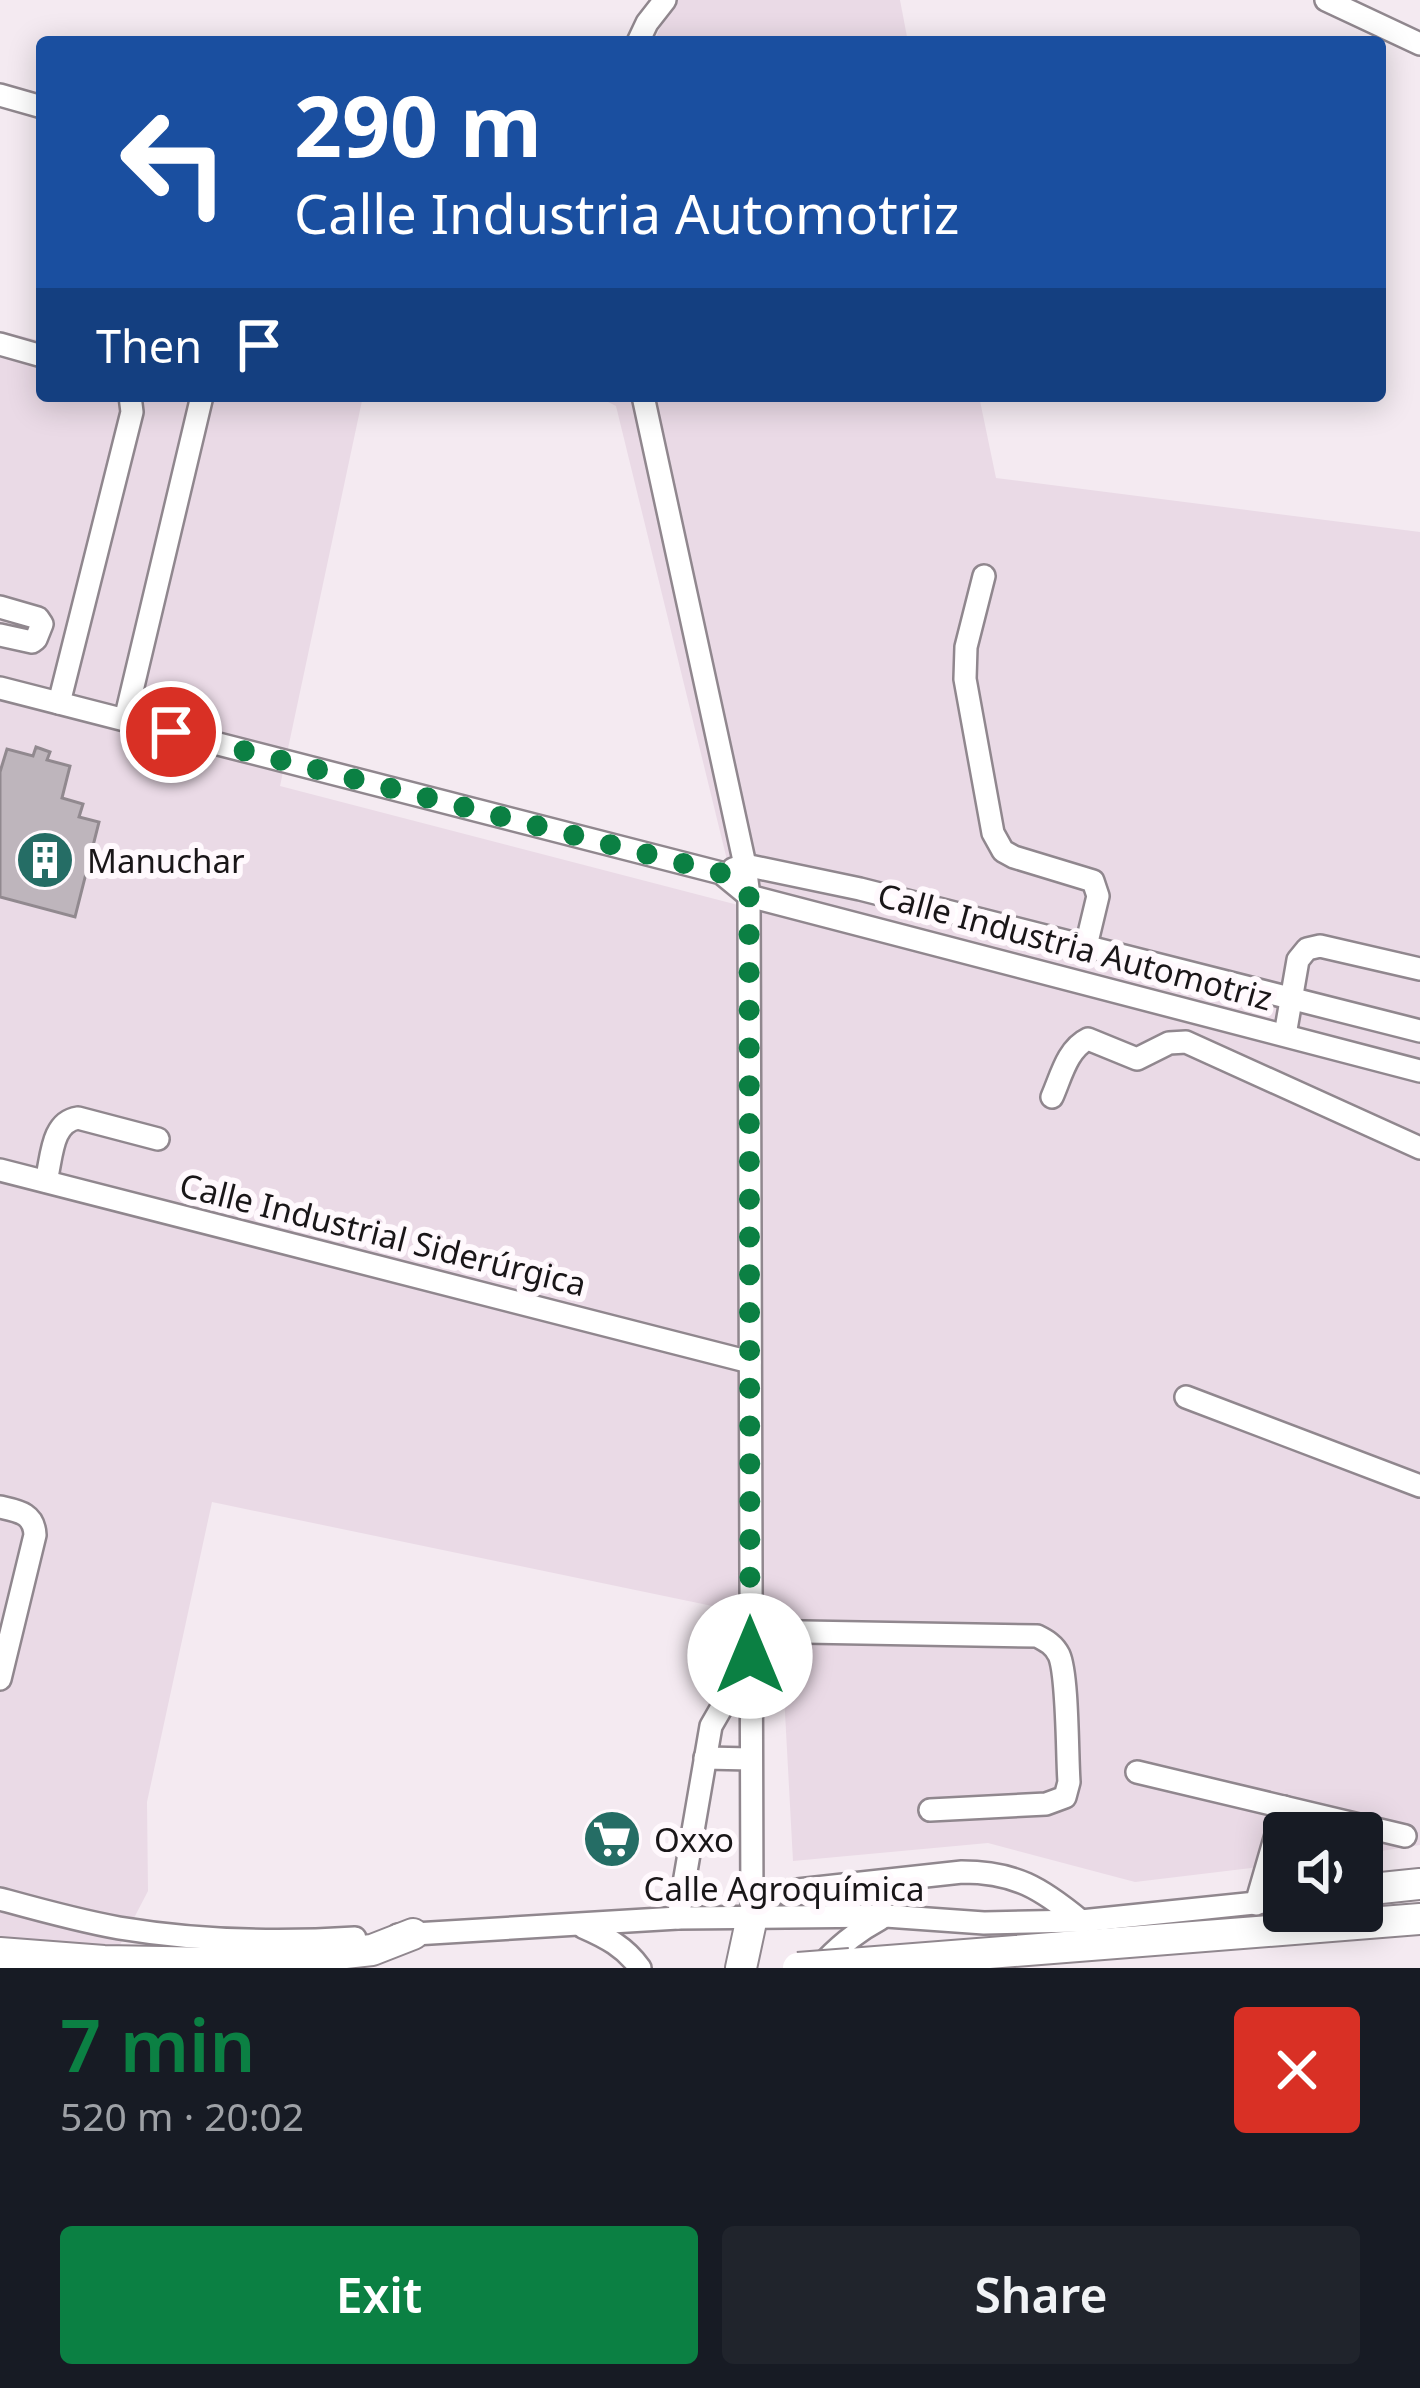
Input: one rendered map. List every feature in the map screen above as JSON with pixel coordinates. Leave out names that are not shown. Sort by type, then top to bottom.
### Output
[{"type":"highway","points":[[1383,1887],[1420,1884]]},
{"type":"highway","points":[[741,1968],[752,1906]]},
{"type":"highway","points":[[799,1968],[1420,1919]]},
{"type":"highway","points":[[0,1952],[138,1962],[277,1961],[372,1950],[413,1934]]},
{"type":"street","points":[[641,36],[665,0]]},
{"type":"street","points":[[1336,4],[1420,44]]},
{"type":"street","points":[[0,95],[36,105]]},
{"type":"street","points":[[0,344],[36,354]]},
{"type":"street","points":[[59,704],[131,402]]},
{"type":"street","points":[[125,720],[201,402]]},
{"type":"street","points":[[644,402],[749,896],[752,1906],[985,1872],[1031,1884],[1081,1921]]},
{"type":"street","points":[[984,575],[966,647],[965,679],[994,833],[1014,857],[1093,881],[1098,896],[1086,946]]},
{"type":"street","points":[[0,607],[38,618],[41,624],[32,642],[0,634]]},
{"type":"street","name":"Calle Industria Automotriz","points":[[0,688],[721,873],[749,896],[1420,1071]]},
{"type":"street","name":"Calle Industria Automotriz","points":[[721,873],[746,866],[839,884],[1420,1030]]},
{"type":"street","points":[[1285,1035],[1298,960],[1313,946],[1420,969]]},
{"type":"street","points":[[1052,1097],[1082,1041],[1088,1039],[1130,1059],[1169,1043],[1186,1042],[1420,1148]]},
{"type":"street","points":[[46,1181],[59,1127],[69,1119],[158,1139]]},
{"type":"street","name":"Calle Industrial Siderúrgica","points":[[0,1169],[750,1362]]},
{"type":"street","points":[[1186,1397],[1420,1486]]},
{"type":"street","points":[[0,1507],[27,1515],[35,1526],[0,1679]]},
{"type":"street","points":[[749,1631],[1037,1636],[1048,1641],[1062,1661],[1069,1782],[1065,1796],[1046,1804],[930,1810]]},
{"type":"street","points":[[678,1918],[711,1726],[717,1711],[750,1682]]},
{"type":"street","points":[[705,1757],[751,1759]]},
{"type":"street","points":[[1137,1772],[1406,1836]]},
{"type":"street","points":[[1256,1904],[1284,1807]]},
{"type":"street","points":[[1383,1884],[1420,1875]]},
{"type":"street","name":"Calle Agroquímica","points":[[0,1899],[116,1928],[284,1941],[678,1918],[752,1906],[984,1923],[1081,1921],[1263,1903]]},
{"type":"street","points":[[835,1966],[849,1938],[886,1916]]},
{"type":"street","points":[[578,1925],[626,1950],[640,1968]]},
{"type":"shaded area","points":[[672,0],[900,0],[907,36],[657,36]]},
{"type":"shaded area","points":[[0,331],[36,340],[36,402],[362,402],[280,786],[738,905],[616,406],[608,402],[980,402],[996,478],[1420,532],[1420,1845],[1383,1851],[1383,1812],[1263,1812],[1263,1867],[1135,1882],[988,1843],[793,1861],[780,1620],[212,1502],[147,1802],[148,1891],[108,1968],[0,1968]]},
{"type":"building","name":"Manuchar","points":[[36,747],[50,752],[47,760],[70,766],[62,798],[83,804],[79,817],[99,822],[75,917],[0,897],[0,772],[7,749],[33,756]]},
{"type":"place","name":"Manuchar","points":[[45,860]]},
{"type":"place","name":"Oxxo","points":[[612,1839]]},
{"type":"route","points":[[171,732],[721,873],[749,896],[750,1656]]}]
